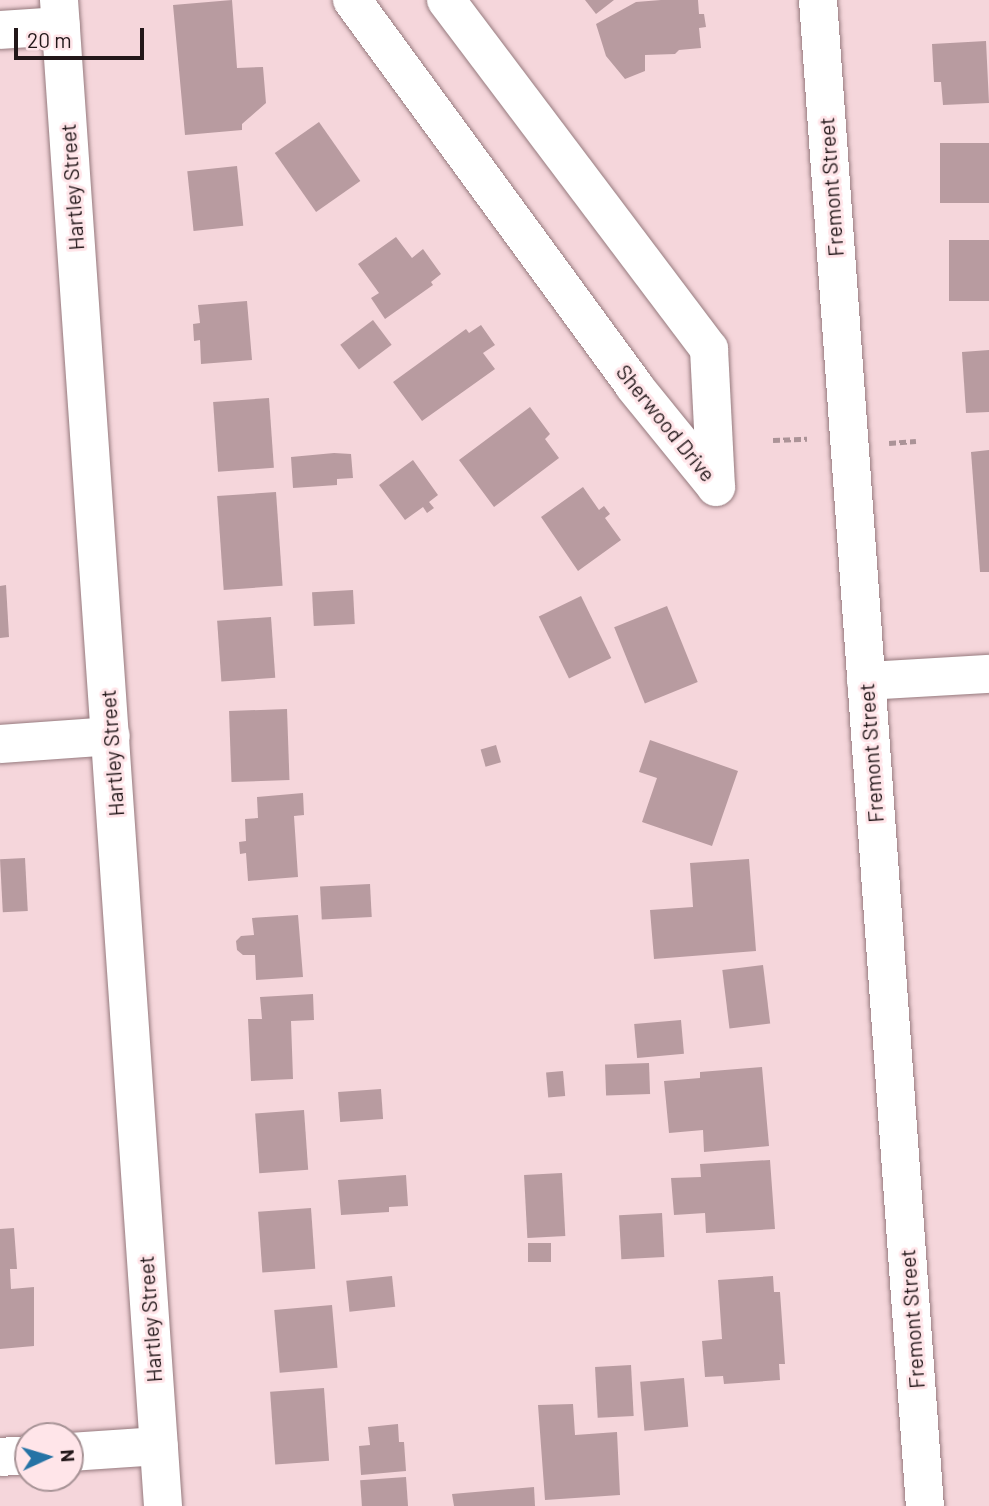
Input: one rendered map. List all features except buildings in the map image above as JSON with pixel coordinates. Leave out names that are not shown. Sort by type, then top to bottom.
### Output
[{"type":"street","name":"Sherwood Drive","points":[[352,0],[634,386],[716,488],[709,349],[446,0]]},
{"type":"street","name":"Fremont Street","points":[[818,0],[925,1506]]},
{"type":"street","points":[[0,30],[60,13]]},
{"type":"street","name":"Hartley Street","points":[[60,13],[163,1506]]},
{"type":"street","points":[[866,681],[989,674]]},
{"type":"street","points":[[0,744],[111,736]]},
{"type":"street","points":[[84,1451],[159,1446]]}]
